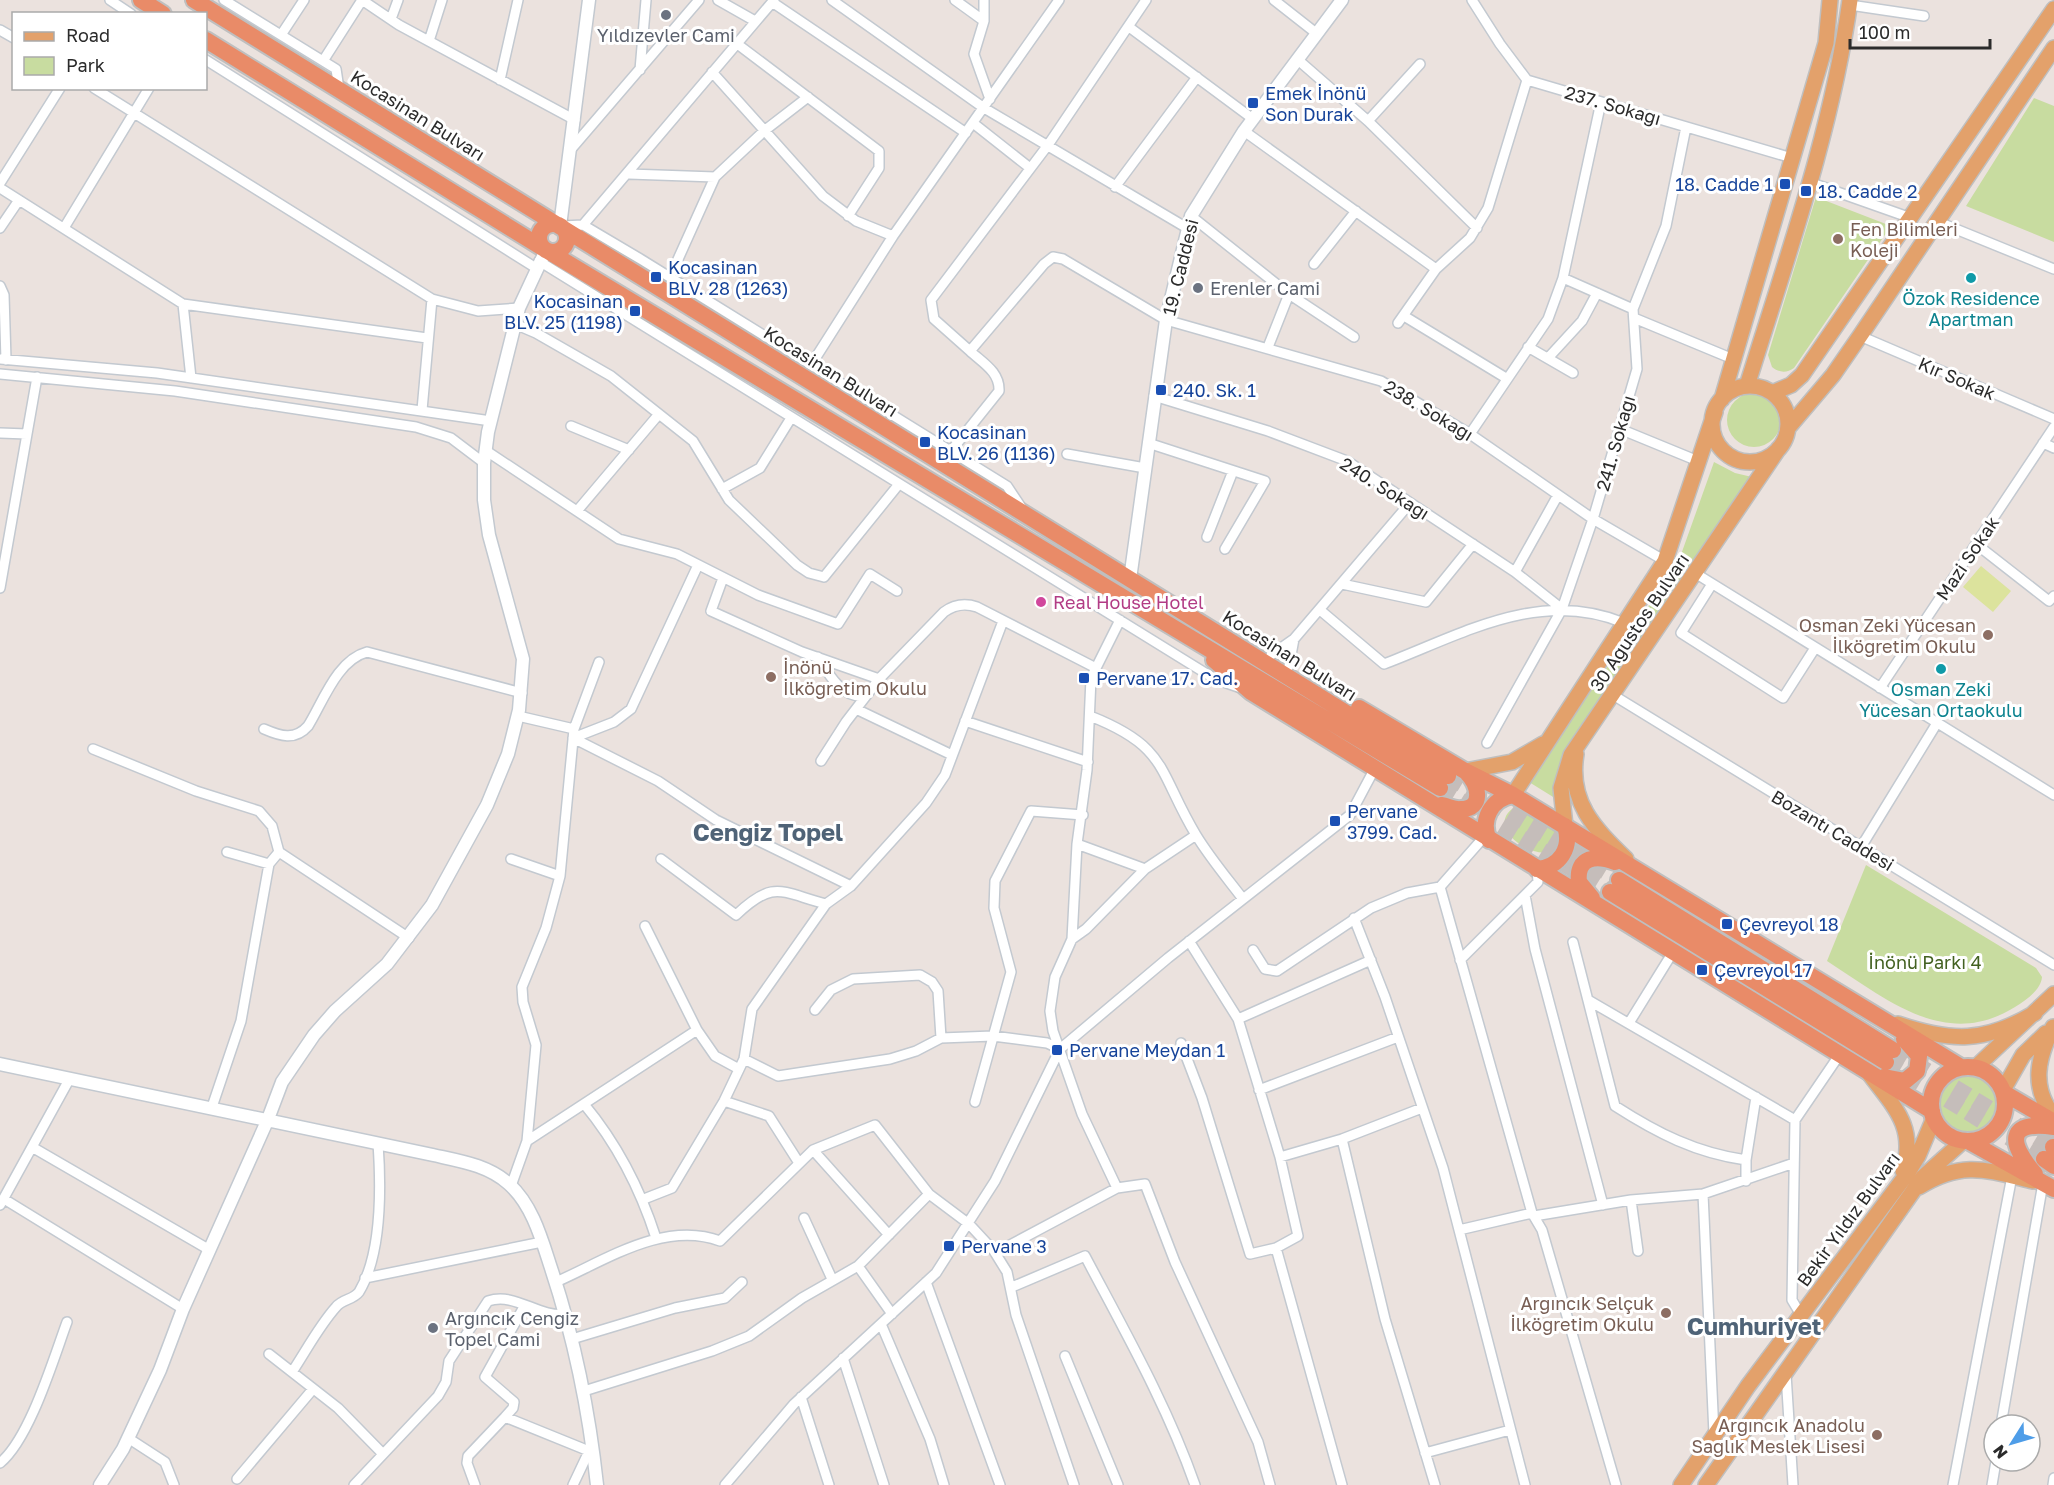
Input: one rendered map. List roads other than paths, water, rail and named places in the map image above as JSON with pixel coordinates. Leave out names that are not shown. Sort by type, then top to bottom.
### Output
[{"type":"highway","points":[[141,0],[160,12]]},
{"type":"highway","name":"Kocasinan Bulvarı","points":[[194,0],[1130,579],[1444,782],[540,260],[207,41]]},
{"type":"highway","points":[[540,260],[541,230],[547,225],[560,226]]},
{"type":"highway","points":[[1182,612],[1240,636],[1465,771],[1513,795],[1565,826],[1879,1017],[1968,1067],[1995,1078],[2003,1092],[2005,1112],[1999,1125],[1982,1138],[1966,1141]]},
{"type":"highway","points":[[1172,626],[1251,692],[1866,1070],[1933,1114],[1947,1135],[1966,1141],[2048,1186]]},
{"type":"highway","points":[[1426,800],[1457,809],[1470,807],[1476,801],[1478,791],[1476,782],[1465,771]]},
{"type":"highway","points":[[1487,839],[1489,811],[1497,801],[1513,795]]},
{"type":"highway","points":[[1537,869],[1549,867],[1563,855],[1568,844],[1565,826]]},
{"type":"highway","points":[[1608,913],[1581,886],[1578,876],[1581,866],[1587,860],[1597,856],[1636,869]]},
{"type":"highway","points":[[1614,886],[1889,1056]]},
{"type":"highway","points":[[1866,1070],[1900,1081],[1914,1076],[1919,1067],[1919,1056],[1914,1047],[1879,1017]]},
{"type":"highway","points":[[1933,1114],[1932,1096],[1937,1083],[1948,1073],[1968,1067]]},
{"type":"highway","points":[[2003,1092],[2054,1122]]},
{"type":"highway","points":[[2048,1186],[2018,1154],[2016,1139],[2028,1126],[2054,1127]]},
{"type":"main road","name":"30 Ağustos Bulvarı","points":[[1513,795],[1665,561],[1760,274],[1826,43],[1830,0]]},
{"type":"main road","points":[[1748,386],[1809,182],[1844,43],[1850,3]]},
{"type":"main road","points":[[1772,393],[1797,380],[1811,362],[2054,9]]},
{"type":"main road","points":[[1788,428],[1784,407],[1772,393],[1762,388],[1748,386],[1733,390],[1718,405],[1714,434],[1721,447],[1732,457],[1746,461],[1761,460],[1779,448],[1788,428],[1833,375],[2054,48]]},
{"type":"main road","points":[[1811,362],[1833,375]]},
{"type":"main road","name":"30 Ağustos Bulvarı","points":[[1565,826],[1560,797],[1562,779],[1571,755],[1779,448]]},
{"type":"main road","points":[[1465,771],[1512,762],[1548,740]]},
{"type":"main road","points":[[1580,743],[1574,772],[1581,807],[1598,832],[1636,869]]},
{"type":"main road","points":[[1968,1067],[2035,1013],[2054,994]]},
{"type":"main road","points":[[1879,1017],[1933,1036],[1965,1038],[2001,1030],[2035,1013]]},
{"type":"main road","points":[[2003,1092],[2023,1055],[2053,1026]]},
{"type":"main road","points":[[2053,1026],[2041,1052],[2037,1072],[2041,1092],[2054,1117]]},
{"type":"main road","points":[[1866,1070],[1900,1115],[1907,1130],[1908,1153],[1899,1183]]},
{"type":"main road","name":"Bekir Yıldız Bulvarı","points":[[1681,1485],[1714,1434],[1918,1156],[1933,1114]]},
{"type":"main road","name":"Bekir Yıldız Bulvarı","points":[[1706,1485],[1717,1478],[1786,1373],[1912,1192],[1930,1169],[1966,1141]]},
{"type":"main road","points":[[1912,1192],[1937,1177],[1960,1169],[1983,1169],[2048,1186]]},
{"type":"street","points":[[224,0],[336,69],[339,89]]},
{"type":"street","points":[[281,35],[304,0]]},
{"type":"street","points":[[323,61],[362,0],[429,41],[575,120]]},
{"type":"street","points":[[391,19],[398,0]]},
{"type":"street","points":[[429,41],[442,0]]},
{"type":"street","points":[[500,80],[518,0]]},
{"type":"street","points":[[589,0],[572,148],[560,226],[583,225],[811,364],[1007,486],[1026,514]]},
{"type":"street","points":[[640,70],[646,0]]},
{"type":"street","points":[[572,148],[699,0]]},
{"type":"street","points":[[718,0],[755,21]]},
{"type":"street","points":[[832,0],[984,108],[1115,188],[1187,228]]},
{"type":"street","points":[[956,0],[984,21]]},
{"type":"street","points":[[984,0],[984,21],[974,54],[990,99]]},
{"type":"street","points":[[811,364],[893,236],[1059,0]]},
{"type":"street","points":[[951,451],[999,391],[999,383],[994,372],[934,319],[931,300],[1048,145],[1146,0]]},
{"type":"street","points":[[1274,0],[1316,33]]},
{"type":"street","name":"19. Caddesi","points":[[1130,579],[1166,320],[1191,216],[1244,130],[1342,0]]},
{"type":"street","points":[[1472,0],[1500,44],[1527,80],[1492,198],[1477,228],[1462,246],[1436,269],[1401,320],[1506,378]]},
{"type":"street","points":[[583,225],[629,174],[773,1],[966,134]]},
{"type":"street","points":[[113,2],[128,12]]},
{"type":"street","points":[[1850,3],[1924,16]]},
{"type":"street","points":[[1129,27],[1253,119]]},
{"type":"street","points":[[736,43],[876,148],[881,155],[875,174],[848,216]]},
{"type":"street","points":[[1298,58],[1368,121],[1477,228]]},
{"type":"street","points":[[207,61],[540,260],[791,418],[1215,679],[1251,692]]},
{"type":"street","points":[[1368,121],[1420,64]]},
{"type":"street","points":[[712,72],[813,186],[848,216],[893,236]]},
{"type":"street","points":[[1115,188],[1197,78]]},
{"type":"street","name":"237. Sokağı","points":[[1527,80],[1792,158]]},
{"type":"street","points":[[0,183],[59,90]]},
{"type":"street","points":[[97,90],[432,299],[478,311],[519,308]]},
{"type":"street","points":[[64,228],[148,90]]},
{"type":"street","points":[[670,277],[714,177],[764,130],[808,97]]},
{"type":"street","points":[[1470,435],[1506,378],[1548,319],[1563,278],[1601,102]]},
{"type":"street","points":[[973,123],[1030,168]]},
{"type":"street","name":"241. Sokağı","points":[[1487,743],[1562,609],[1593,519],[1637,369],[1634,314],[1666,226],[1686,126]]},
{"type":"street","points":[[1244,130],[1436,269]]},
{"type":"street","points":[[629,174],[714,177]]},
{"type":"street","points":[[1809,182],[1911,218]]},
{"type":"street","points":[[0,188],[183,304],[427,338]]},
{"type":"street","points":[[0,228],[19,200]]},
{"type":"street","points":[[1314,264],[1356,211]]},
{"type":"street","points":[[1191,216],[1289,294],[1354,337]]},
{"type":"street","points":[[1936,221],[2054,269]]},
{"type":"street","name":"238. Sokağı","points":[[970,351],[1053,257],[1064,259],[1166,320],[1268,347],[1381,381],[1470,435],[1593,519],[1665,561]]},
{"type":"street","points":[[100,1485],[128,1438],[160,1370],[208,1249],[268,1119],[282,1082],[314,1035],[335,1011],[374,977],[409,938],[450,877],[487,805],[508,754],[522,693],[523,658],[489,535],[484,500],[484,457],[514,324],[540,260]]},
{"type":"street","points":[[1563,278],[1597,293],[1634,314],[1733,359]]},
{"type":"street","points":[[0,286],[4,295],[3,359],[191,378],[491,421]]},
{"type":"street","points":[[1548,358],[1582,321],[1597,293]]},
{"type":"street","points":[[1268,347],[1289,294]]},
{"type":"street","points":[[422,410],[432,299]]},
{"type":"street","points":[[183,304],[191,378]]},
{"type":"street","points":[[514,324],[536,333],[610,376],[693,441],[729,500],[797,565],[809,573],[824,577],[899,484]]},
{"type":"street","name":"Kır Sokak","points":[[1860,336],[2054,419]]},
{"type":"street","points":[[1528,347],[1573,373]]},
{"type":"street","points":[[0,374],[98,386],[175,391],[416,427],[451,438],[577,511],[619,539],[677,554],[758,595],[838,624],[870,574],[897,591]]},
{"type":"street","points":[[0,588],[3,558],[37,377]]},
{"type":"street","name":"240. Sokağı","points":[[1154,396],[1258,427],[1347,461],[1515,572],[1562,609]]},
{"type":"street","points":[[577,511],[659,414]]},
{"type":"street","points":[[722,489],[760,468],[791,418]]},
{"type":"street","points":[[572,426],[628,450]]},
{"type":"street","name":"Mazi Sokak","points":[[1880,688],[2054,427]]},
{"type":"street","points":[[1620,429],[1698,461]]},
{"type":"street","points":[[0,433],[27,434]]},
{"type":"street","points":[[1148,443],[1265,481],[1226,549]]},
{"type":"street","points":[[2043,443],[2054,448]]},
{"type":"street","points":[[1067,454],[1145,468]]},
{"type":"street","points":[[1207,537],[1233,471]]},
{"type":"street","points":[[1515,572],[1558,495]]},
{"type":"street","points":[[1272,655],[1294,639],[1410,503]]},
{"type":"street","points":[[1342,584],[1426,602],[1473,544]]},
{"type":"street","points":[[1976,544],[2049,601],[2054,596]]},
{"type":"street","points":[[574,733],[614,722],[631,709],[698,565]]},
{"type":"street","points":[[1695,573],[2053,792]]},
{"type":"street","points":[[723,578],[711,611],[818,657],[879,679]]},
{"type":"street","points":[[1712,584],[1681,633],[1783,698],[1815,648]]},
{"type":"street","points":[[821,761],[879,679],[945,612],[954,606],[971,605],[1096,668]]},
{"type":"street","points":[[1320,610],[1384,664],[1517,614],[1562,609],[1600,614],[1624,623]]},
{"type":"street","points":[[1117,1188],[1082,1114],[1053,1031],[1050,1000],[1055,977],[1072,939],[1077,844],[1083,814],[1088,762],[1091,678],[1120,620]]},
{"type":"street","points":[[644,1198],[672,1188],[724,1101],[742,1064],[752,1009],[826,904],[851,886],[926,803],[945,775],[1004,621]]},
{"type":"street","points":[[1289,666],[1294,639]]},
{"type":"street","points":[[264,729],[286,736],[301,733],[308,726],[345,664],[367,652],[522,693]]},
{"type":"street","points":[[818,657],[844,691],[853,696],[866,696]]},
{"type":"street","points":[[511,1186],[527,1141],[536,1045],[522,997],[522,987],[546,928],[560,876],[574,733],[599,662]]},
{"type":"street","name":"Bozantı Caddesi","points":[[1613,695],[2054,965]]},
{"type":"street","points":[[856,709],[952,755]]},
{"type":"street","points":[[518,716],[574,733],[658,781],[716,820],[851,886]]},
{"type":"street","points":[[1090,716],[1127,734],[1154,754],[1196,836],[1243,899]]},
{"type":"street","points":[[965,721],[1088,762]]},
{"type":"street","points":[[1861,847],[1937,723]]},
{"type":"street","points":[[93,749],[196,791],[259,811],[273,826],[279,852],[409,938]]},
{"type":"street","points":[[725,1485],[801,1397],[936,1273],[969,1224],[1011,1151],[1060,1050],[1189,941],[1350,815],[1375,768]]},
{"type":"street","points":[[975,1102],[1011,972],[994,908],[994,881],[1031,811],[1083,814]]},
{"type":"street","points":[[1072,939],[1086,929],[1145,868],[1196,836]]},
{"type":"street","points":[[1253,950],[1265,969],[1277,971],[1354,918],[1395,897],[1440,887],[1487,839]]},
{"type":"street","points":[[1077,844],[1145,868]]},
{"type":"street","points":[[226,852],[268,864]]},
{"type":"street","points":[[212,1107],[241,1021],[268,864],[279,852]]},
{"type":"street","points":[[511,859],[560,876]]},
{"type":"street","points":[[661,859],[736,915],[757,896],[773,891],[826,904]]},
{"type":"street","points":[[1460,960],[1538,882],[1537,869]]},
{"type":"street","points":[[1440,887],[1533,1215],[1542,1230],[1616,1485]]},
{"type":"street","points":[[1525,895],[1538,960],[1603,1205]]},
{"type":"street","points":[[1354,918],[1371,960],[1443,1168],[1525,1485]]},
{"type":"street","points":[[645,926],[697,1030],[715,1056],[778,1076],[890,1059],[916,1051],[941,1038],[993,1036],[1047,1043],[1060,1050]]},
{"type":"street","points":[[1181,1043],[1202,1098],[1250,1254],[1276,1248],[1298,1236],[1280,1157],[1238,1019],[1189,941]]},
{"type":"street","points":[[1574,942],[1615,1106],[1657,1132],[1689,1146],[1746,1160]]},
{"type":"street","points":[[1629,1023],[1674,952]]},
{"type":"street","points":[[1238,1019],[1371,960]]},
{"type":"street","points":[[815,1010],[831,990],[853,979],[920,975],[932,982],[940,996],[941,1038]]},
{"type":"street","points":[[1588,1000],[1795,1120]]},
{"type":"street","points":[[527,1141],[697,1030]]},
{"type":"street","points":[[1259,1090],[1398,1037]]},
{"type":"street","points":[[1801,1315],[1792,1300],[1795,1120],[1840,1054]]},
{"type":"street","points":[[0,1064],[212,1107],[478,1166],[511,1186],[530,1210],[566,1314],[584,1391],[597,1485]]},
{"type":"street","points":[[70,1078],[2,1202],[183,1309]]},
{"type":"street","points":[[1746,1181],[1746,1160],[1756,1097]]},
{"type":"street","points":[[724,1101],[769,1116],[799,1163]]},
{"type":"street","points":[[584,1104],[621,1155],[644,1198],[656,1238]]},
{"type":"street","points":[[1280,1157],[1342,1139],[1422,1108]]},
{"type":"street","points":[[556,1282],[656,1238],[693,1234],[720,1240],[813,1150],[875,1125],[929,1194],[969,1224],[995,1253],[1012,1287],[1016,1315],[1074,1485]]},
{"type":"street","points":[[1342,1139],[1385,1319],[1435,1485]]},
{"type":"street","points":[[292,1372],[336,1307],[358,1294],[365,1278],[375,1240],[379,1202],[378,1143]]},
{"type":"street","points":[[32,1147],[208,1249]]},
{"type":"street","points":[[813,1150],[889,1235]]},
{"type":"street","points":[[1459,1230],[1533,1215],[1631,1200],[1703,1194],[1794,1163]]},
{"type":"street","points":[[1953,1485],[2012,1176]]},
{"type":"street","points":[[995,1253],[1117,1188],[1145,1184],[1175,1262],[1258,1442],[1270,1485]]},
{"type":"street","points":[[2003,1413],[2048,1186]]},
{"type":"street","points":[[584,1391],[749,1336],[832,1279],[858,1266],[929,1194]]},
{"type":"street","points":[[1703,1194],[1714,1434]]},
{"type":"street","points":[[1631,1200],[1638,1251]]},
{"type":"street","points":[[804,1218],[832,1279]]},
{"type":"street","points":[[365,1278],[542,1242]]},
{"type":"street","points":[[1276,1248],[1342,1485]]},
{"type":"street","points":[[1012,1287],[1084,1256],[1133,1346],[1185,1456],[1195,1485]]},
{"type":"street","points":[[858,1266],[892,1314]]},
{"type":"street","points":[[572,1339],[675,1308],[724,1298],[742,1282]]},
{"type":"street","points":[[926,1282],[1000,1485]]},
{"type":"street","points":[[354,1485],[438,1396],[446,1382],[449,1361],[488,1301],[505,1298],[549,1314],[566,1314]]},
{"type":"street","points":[[475,1485],[467,1463],[468,1456],[513,1408],[514,1402],[485,1377],[525,1305]]},
{"type":"street","points":[[0,1463],[16,1446],[34,1409],[68,1322]]},
{"type":"street","points":[[881,1324],[930,1439],[944,1485]]},
{"type":"street","points":[[269,1354],[338,1408],[382,1454]]},
{"type":"street","points":[[1065,1356],[1118,1485]]},
{"type":"street","points":[[843,1358],[884,1485]]},
{"type":"street","points":[[1786,1373],[1793,1485]]},
{"type":"street","points":[[237,1479],[313,1389]]},
{"type":"street","points":[[801,1397],[828,1485]]},
{"type":"street","points":[[505,1417],[591,1447]]},
{"type":"street","points":[[1425,1453],[1510,1430]]},
{"type":"street","points":[[128,1438],[165,1462],[174,1485]]},
{"type":"street","points":[[573,1485],[591,1447]]},
{"type":"street","points":[[2054,1478],[2054,1485]]},
{"type":"tunnel","points":[[1448,776],[1619,880]]},
{"type":"tunnel","points":[[1440,788],[1610,892]]},
{"type":"tunnel","points":[[1893,1050],[2053,1147]]},
{"type":"tunnel","points":[[1886,1062],[2044,1159]]},
{"type":"place","name":"Yıldızevler Cami","points":[[666,15]]},
{"type":"place","name":"Emek İnönü Son Durak","points":[[1253,103]]},
{"type":"place","name":"18. Cadde 1","points":[[1785,184]]},
{"type":"place","name":"18. Cadde 2","points":[[1806,191]]},
{"type":"place","name":"Fen Bilimleri Koleji","points":[[1838,239]]},
{"type":"place","name":"Kocasinan BLV. 28 (1263)","points":[[656,277]]},
{"type":"place","name":"Özok Residence Apartman","points":[[1971,278]]},
{"type":"place","name":"Erenler Cami","points":[[1198,288]]},
{"type":"place","name":"Kocasinan BLV. 25 (1198)","points":[[635,311]]},
{"type":"place","name":"240. Sk. 1","points":[[1161,390]]},
{"type":"place","name":"Kocasinan BLV. 26 (1136)","points":[[925,442]]},
{"type":"place","name":"Real House Hotel","points":[[1041,602]]},
{"type":"place","name":"Osman Zeki Yücesan İlköğretim Okulu","points":[[1988,635]]},
{"type":"place","name":"Osman Zeki Yücesan Ortaokulu","points":[[1941,669]]},
{"type":"place","name":"İnönü İlköğretim Okulu","points":[[771,677]]},
{"type":"place","name":"Pervane 17. Cad.","points":[[1084,678]]},
{"type":"place","name":"Pervane 3799. Cad.","points":[[1335,821]]},
{"type":"place","name":"Çevreyol 18","points":[[1727,924]]},
{"type":"place","name":"Çevreyol 17","points":[[1702,970]]},
{"type":"place","name":"Pervane Meydan 1","points":[[1057,1050]]},
{"type":"place","name":"Pervane 3","points":[[949,1246]]},
{"type":"place","name":"Argıncık Selçuk İlköğretim Okulu","points":[[1666,1313]]},
{"type":"place","name":"Argıncık Cengiz Topel Cami","points":[[433,1328]]},
{"type":"place","name":"Argıncık Anadolu Sağlık Meslek Lisesi","points":[[1877,1435]]},
{"type":"district","name":"Cengiz Topel","points":[[768,831]]},
{"type":"district","name":"Cumhuriyet","points":[[1754,1325]]},
{"type":"park label","name":"İnönü Parkı 4","points":[[1925,962]]}]
